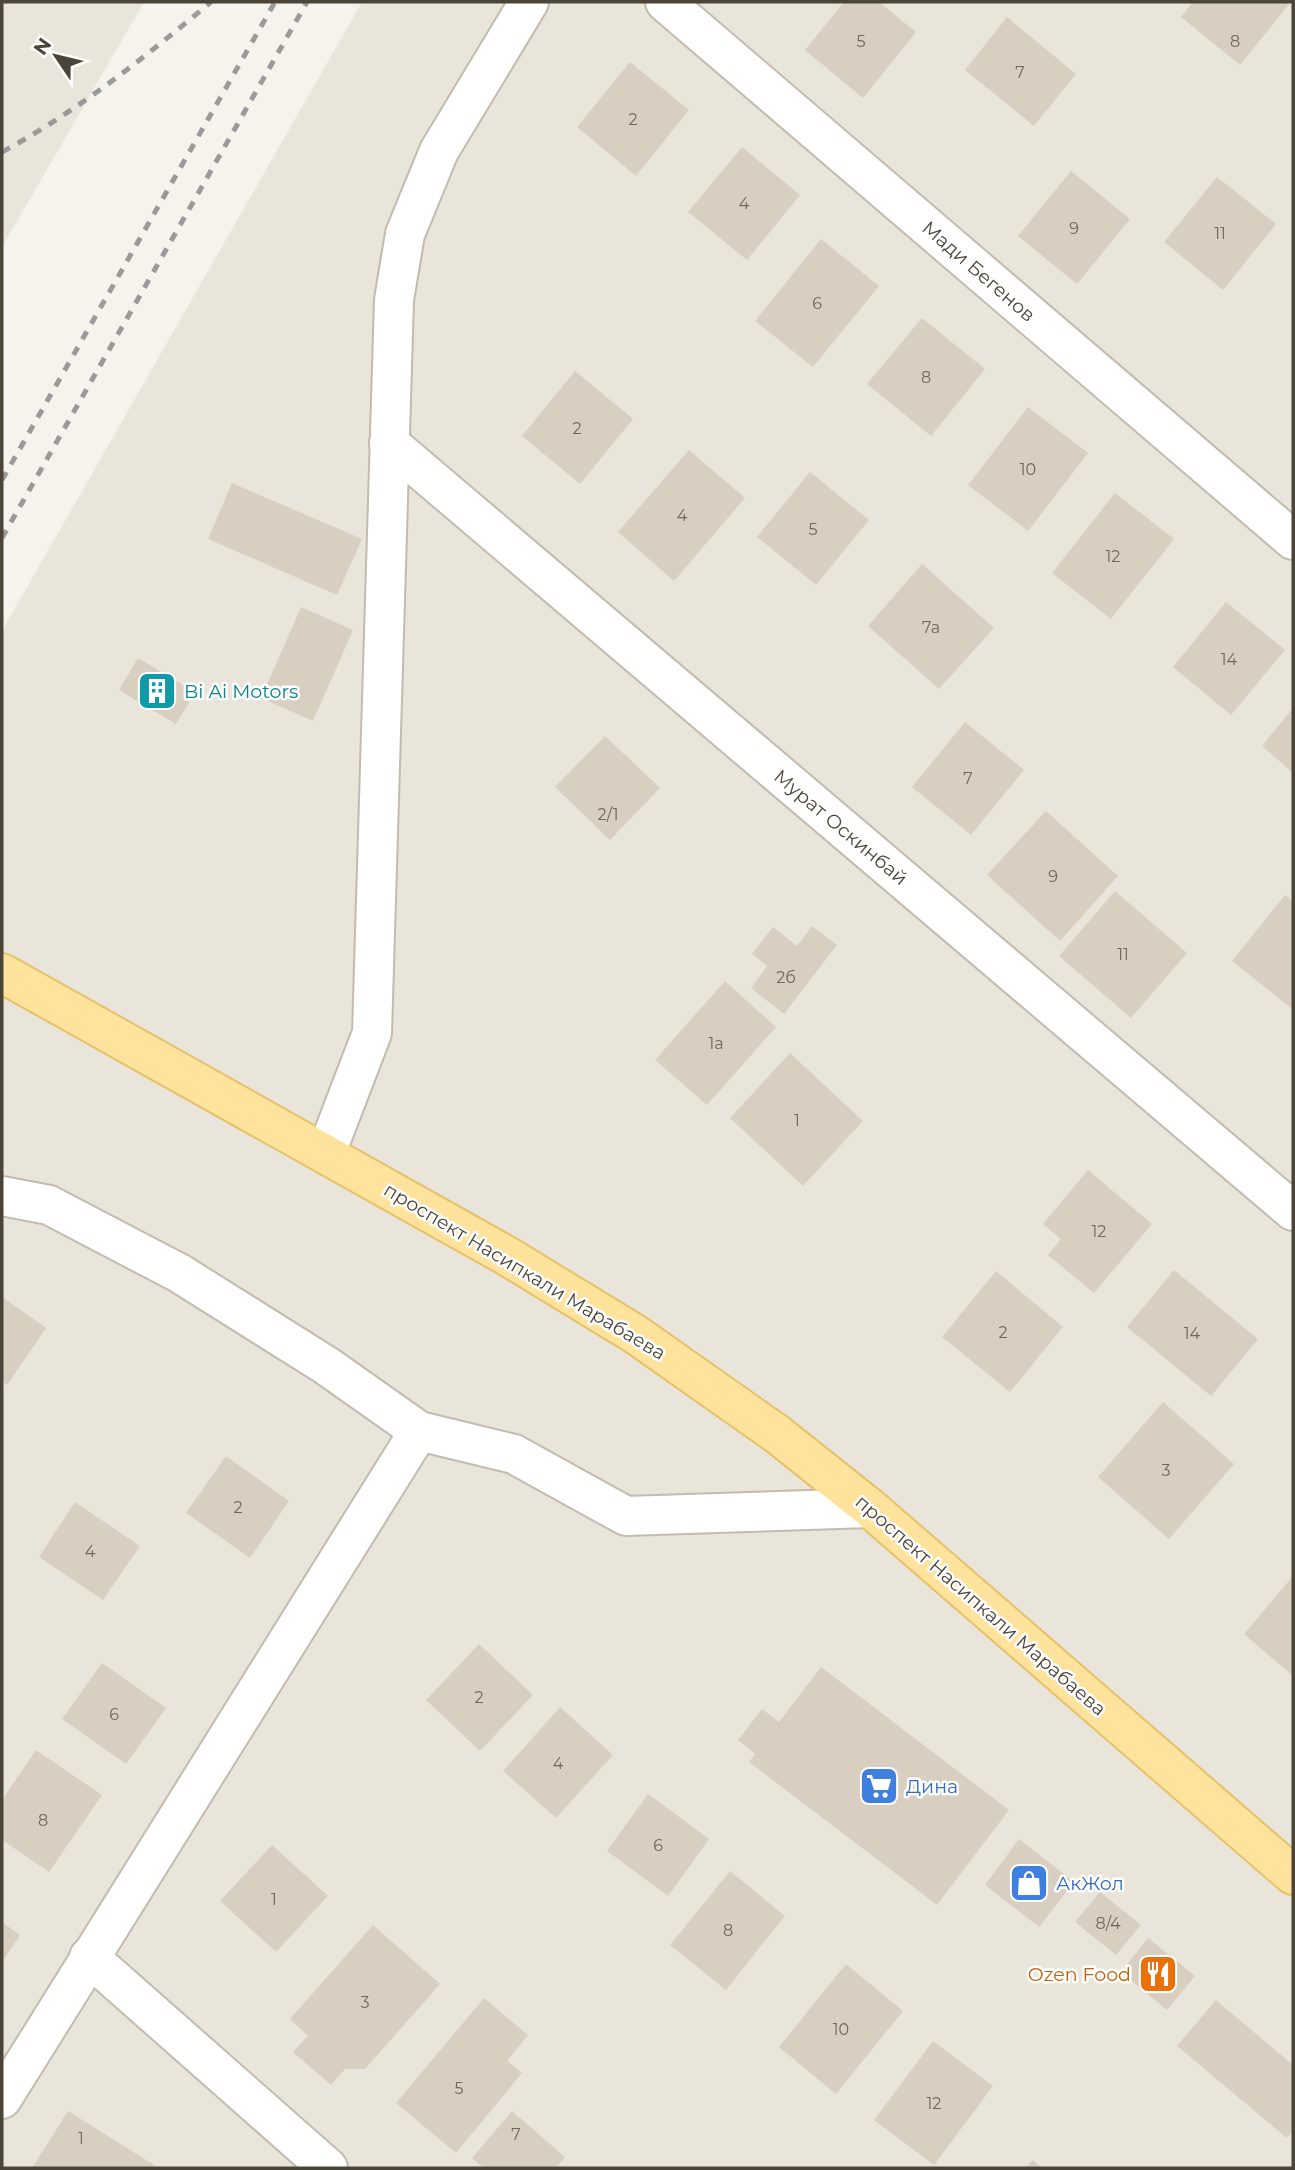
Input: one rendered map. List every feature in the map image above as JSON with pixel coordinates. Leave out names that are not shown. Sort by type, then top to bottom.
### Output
[{"type":"main road","name":"проспект Насипкали Марабаева","points":[[2,973],[507,1256],[635,1334],[777,1434],[870,1508],[1293,1875]]},
{"type":"street","points":[[326,1153],[372,1033],[394,300],[405,234],[439,151],[529,2]]},
{"type":"street","name":"Мади Бегенов","points":[[666,2],[1293,540]]},
{"type":"street","name":"Мурат Оскинбай","points":[[389,443],[1293,1210]]},
{"type":"street","points":[[2,1196],[49,1205],[179,1273],[327,1366],[419,1431],[514,1454],[626,1516],[870,1508]]},
{"type":"street","points":[[2,2099],[419,1431]]},
{"type":"street","points":[[89,1957],[328,2168]]},
{"type":"shaded area","points":[[2,2],[144,2],[2,247]]},
{"type":"shaded area","points":[[362,2],[1293,2],[1293,2168],[2,2168],[2,631]]},
{"type":"building","points":[[844,2],[879,2],[916,32],[863,98],[805,50]]},
{"type":"building","points":[[1193,2],[1291,2],[1240,65],[1181,17]]},
{"type":"building","points":[[1007,17],[1076,74],[1034,126],[965,70]]},
{"type":"building","points":[[630,62],[689,110],[636,176],[577,127]]},
{"type":"building","points":[[742,147],[800,195],[747,260],[688,212]]},
{"type":"building","points":[[1071,171],[1130,219],[1077,284],[1018,236]]},
{"type":"building","points":[[1217,177],[1276,224],[1223,290],[1164,242]]},
{"type":"building","points":[[821,239],[879,286],[813,367],[755,321]]},
{"type":"building","points":[[922,318],[985,369],[931,436],[867,384]]},
{"type":"building","points":[[575,371],[633,419],[580,484],[522,436]]},
{"type":"building","points":[[1028,407],[1088,453],[1028,531],[968,485]]},
{"type":"building","points":[[689,450],[745,498],[674,581],[618,532]]},
{"type":"building","points":[[810,472],[869,520],[816,585],[757,537]]},
{"type":"building","points":[[232,483],[362,539],[337,595],[208,539]]},
{"type":"building","points":[[1115,493],[1174,539],[1111,619],[1052,573]]},
{"type":"building","points":[[922,564],[994,628],[939,689],[868,626]]},
{"type":"building","points":[[1226,602],[1285,650],[1231,715],[1173,667]]},
{"type":"building","points":[[301,607],[353,630],[313,721],[261,698]]},
{"type":"building","name":"Bi Ai Motors","points":[[138,658],[195,692],[176,724],[119,690]]},
{"type":"building","points":[[1293,708],[1293,773],[1262,746]]},
{"type":"building","points":[[965,722],[1024,770],[971,835],[912,787]]},
{"type":"building","points":[[605,736],[660,788],[610,840],[555,787]]},
{"type":"building","points":[[1046,811],[1118,876],[1060,941],[987,875]]},
{"type":"building","points":[[1115,891],[1187,953],[1131,1018],[1059,956]]},
{"type":"building","points":[[1285,895],[1293,902],[1291,1008],[1232,961]]},
{"type":"building","points":[[812,926],[837,945],[784,1014],[751,988],[767,966],[752,954],[773,927],[797,946]]},
{"type":"building","points":[[725,981],[776,1027],[707,1105],[655,1060]]},
{"type":"building","points":[[790,1053],[863,1121],[803,1186],[730,1118]]},
{"type":"building","points":[[1088,1170],[1152,1224],[1094,1293],[1048,1255],[1061,1239],[1043,1224]]},
{"type":"building","points":[[1174,1270],[1258,1339],[1211,1396],[1127,1327]]},
{"type":"building","points":[[996,1271],[1063,1327],[1010,1392],[942,1337]]},
{"type":"building","points":[[2,1297],[46,1328],[7,1385],[2,1381]]},
{"type":"building","points":[[1163,1402],[1234,1464],[1169,1539],[1098,1477]]},
{"type":"building","points":[[226,1456],[289,1501],[250,1558],[186,1513]]},
{"type":"building","points":[[75,1502],[140,1546],[103,1600],[39,1557]]},
{"type":"building","points":[[1293,1576],[1293,1676],[1244,1634]]},
{"type":"building","points":[[479,1644],[533,1695],[480,1751],[426,1700]]},
{"type":"building","points":[[102,1663],[166,1708],[126,1764],[62,1719]]},
{"type":"building","name":"Дина","points":[[821,1667],[1009,1810],[937,1905],[749,1762],[755,1754],[738,1740],[762,1709],[779,1722]]},
{"type":"building","points":[[560,1707],[613,1755],[556,1818],[503,1771]]},
{"type":"building","points":[[36,1750],[102,1795],[49,1872],[2,1840],[2,1800]]},
{"type":"building","points":[[648,1794],[709,1839],[668,1896],[607,1851]]},
{"type":"building","name":"АкЖол","points":[[1019,1839],[1074,1882],[1039,1927],[985,1885]]},
{"type":"building","points":[[272,1845],[328,1896],[276,1952],[220,1901]]},
{"type":"building","points":[[730,1871],[785,1916],[726,1990],[670,1945]]},
{"type":"building","points":[[1100,1892],[1141,1925],[1116,1955],[1075,1922]]},
{"type":"building","points":[[2,1922],[20,1935],[2,1962]]},
{"type":"building","points":[[373,1925],[440,1984],[365,2069],[345,2069],[331,2085],[293,2052],[308,2036],[290,2019]]},
{"type":"building","name":"Ozen Food","points":[[1148,1938],[1195,1976],[1167,2010],[1121,1972]]},
{"type":"building","points":[[846,1964],[903,2011],[836,2094],[779,2047]]},
{"type":"building","points":[[484,1998],[528,2035],[507,2061],[522,2073],[456,2153],[396,2103]]},
{"type":"building","points":[[1216,2000],[1293,2065],[1293,2130],[1287,2138],[1177,2046]]},
{"type":"building","points":[[933,2041],[993,2086],[934,2165],[874,2120]]},
{"type":"building","points":[[68,2111],[154,2165],[152,2168],[32,2168]]},
{"type":"building","points":[[512,2111],[565,2157],[556,2168],[484,2168],[472,2158]]},
{"type":"building","points":[[1033,2160],[1042,2168],[1025,2168]]},
{"type":"railway","points":[[2,152],[84,101],[211,2]]},
{"type":"railway","points":[[2,480],[275,2]]},
{"type":"railway","points":[[2,538],[307,2]]},
{"type":"place","name":"Bi Ai Motors","points":[[157,691]]},
{"type":"place","name":"Дина","points":[[879,1786]]},
{"type":"place","name":"АкЖол","points":[[1029,1883]]},
{"type":"place","name":"Ozen Food","points":[[1158,1974]]}]
